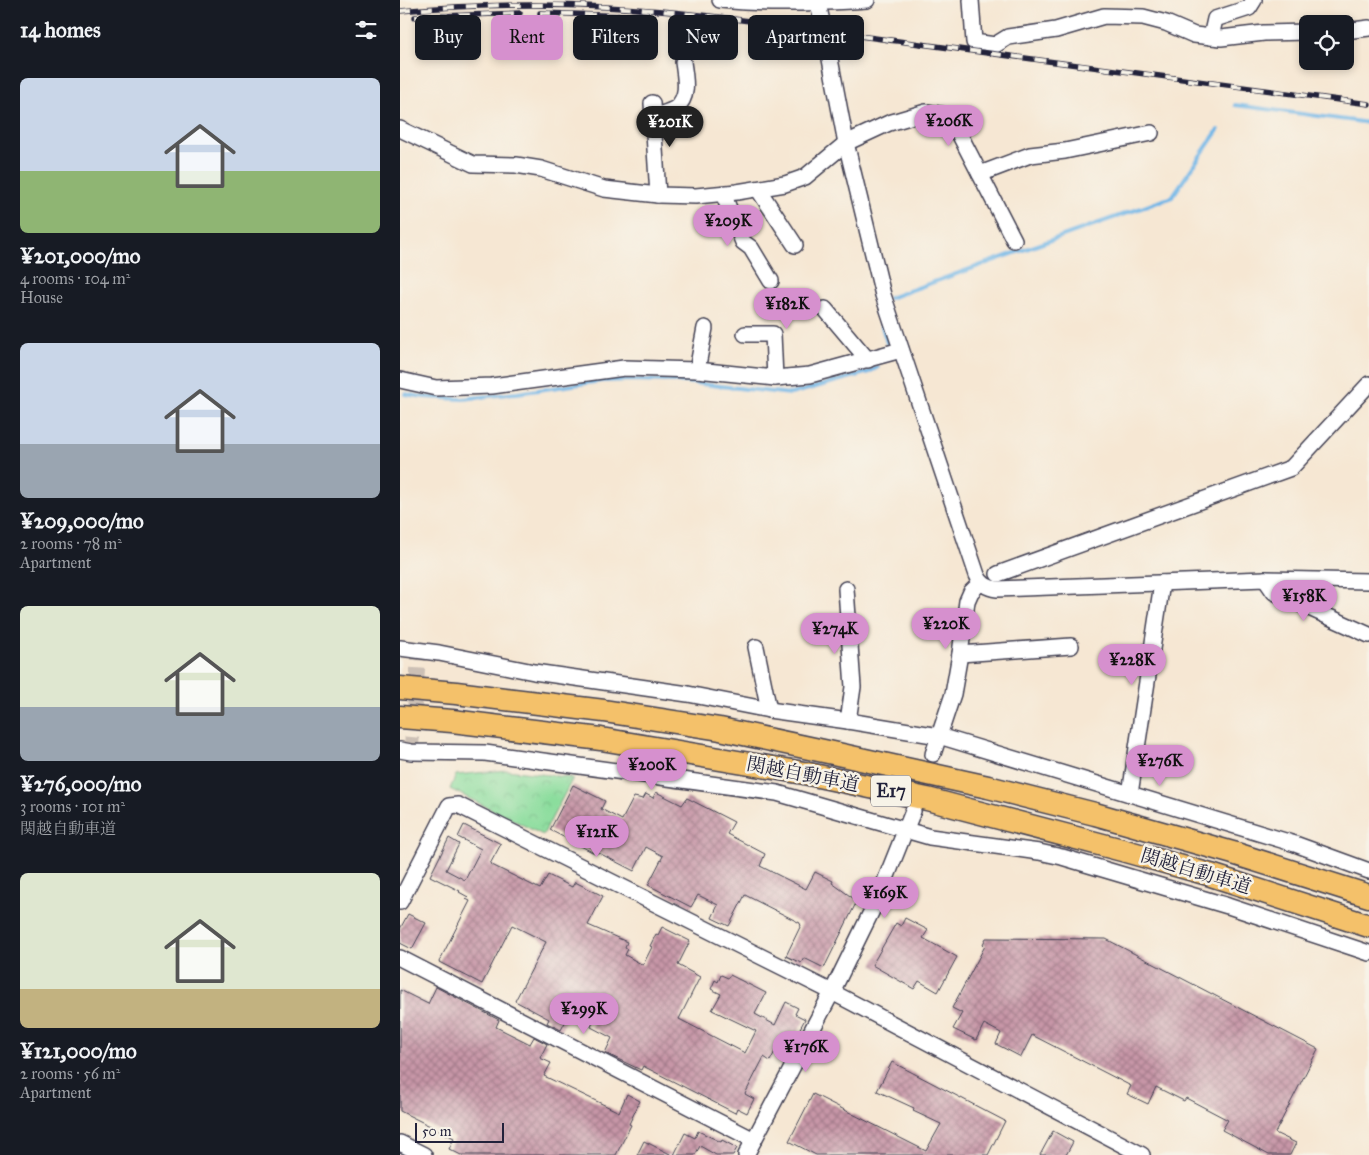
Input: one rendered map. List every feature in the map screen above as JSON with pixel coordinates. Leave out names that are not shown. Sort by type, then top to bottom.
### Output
[{"type":"highway","name":"関越自動車道","points":[[400,688],[466,694],[614,713],[720,729],[833,753],[988,787],[1095,814],[1233,853],[1369,896]]},
{"type":"highway","name":"関越自動車道","points":[[400,717],[452,721],[601,739],[804,773],[927,799],[1202,872],[1369,926]]},
{"type":"street","points":[[720,0],[746,3],[868,0]]},
{"type":"street","points":[[971,0],[974,42],[995,45],[1008,37],[1056,30],[1104,16],[1143,16],[1194,35],[1222,38],[1264,33],[1299,32]]},
{"type":"street","points":[[1211,36],[1214,19],[1249,8],[1254,0]]},
{"type":"street","points":[[817,1],[846,143],[884,299],[977,575],[981,582],[988,587],[997,589],[1265,579],[1369,581]]},
{"type":"street","points":[[1354,30],[1369,28]]},
{"type":"street","points":[[658,195],[653,110],[676,108],[684,97],[686,86],[683,62]]},
{"type":"street","points":[[400,129],[473,164],[516,165],[542,169],[604,189],[658,195],[696,196],[723,194],[785,184],[805,177],[846,143],[888,123],[926,112],[950,116],[1014,240]]},
{"type":"street","points":[[980,174],[1030,155],[1065,151],[1151,133]]},
{"type":"street","points":[[758,189],[795,245]]},
{"type":"street","points":[[723,194],[743,242],[752,248],[771,281]]},
{"type":"street","points":[[825,308],[868,360]]},
{"type":"street","points":[[697,370],[705,328]]},
{"type":"street","points":[[745,334],[772,334],[775,378]]},
{"type":"street","points":[[400,380],[436,388],[492,386],[624,368],[697,370],[775,378],[810,375],[901,350]]},
{"type":"street","points":[[998,574],[1291,468],[1369,384]]},
{"type":"street","points":[[1265,579],[1274,592],[1369,635]]},
{"type":"street","points":[[933,754],[953,694],[967,601],[971,592],[981,582]]},
{"type":"street","points":[[1130,794],[1162,583]]},
{"type":"street","points":[[846,590],[852,687],[848,721]]},
{"type":"street","points":[[960,654],[1071,646]]},
{"type":"street","points":[[756,647],[769,710]]},
{"type":"street","points":[[400,648],[438,653],[534,672],[688,694],[769,710],[939,736],[1295,844],[1369,871]]},
{"type":"street","points":[[400,750],[411,752],[485,753],[777,793],[930,837],[1062,857],[1228,906],[1369,953]]},
{"type":"street","points":[[400,902],[404,886],[449,806],[458,805],[832,992],[1142,1155]]},
{"type":"street","points":[[746,1155],[832,992],[879,896],[913,811]]},
{"type":"street","points":[[400,958],[754,1140]]},
{"type":"street","points":[[400,1143],[424,1155]]},
{"type":"green space","points":[[507,770],[573,778],[543,835],[450,789],[456,775]]},
{"type":"building","points":[[573,785],[605,801],[601,809],[622,820],[634,797],[643,799],[646,794],[653,798],[656,792],[682,805],[687,798],[734,822],[727,834],[765,854],[760,866],[806,889],[815,872],[833,881],[832,883],[857,901],[824,968],[804,958],[801,963],[786,956],[801,925],[800,923],[745,895],[729,926],[712,918],[718,905],[698,895],[691,907],[648,885],[663,856],[646,847],[634,871],[550,830]]},
{"type":"building","points":[[464,825],[501,844],[490,864],[540,889],[548,875],[572,887],[575,882],[603,896],[588,925],[627,942],[625,947],[628,949],[625,955],[643,965],[656,934],[658,935],[662,927],[690,941],[678,965],[700,977],[679,1019],[745,1053],[756,1031],[712,1010],[721,994],[711,989],[715,980],[718,982],[721,975],[728,978],[730,975],[766,993],[755,1014],[775,1025],[786,1002],[798,1008],[795,1014],[805,1019],[788,1051],[778,1046],[770,1061],[764,1057],[745,1094],[754,1099],[747,1113],[737,1108],[735,1113],[643,1066],[641,1070],[605,1053],[612,1038],[591,1027],[593,1022],[571,1011],[561,1030],[547,1023],[549,1019],[515,1001],[546,942],[512,925],[482,984],[439,962],[470,901],[460,891],[430,876],[449,838],[459,844],[446,870],[465,880],[481,849],[458,837]]},
{"type":"building","points":[[408,914],[426,923],[412,949],[400,943],[400,929]]},
{"type":"building","points":[[905,918],[928,930],[923,938],[957,957],[938,992],[919,981],[914,989],[872,965],[896,923],[901,926]]},
{"type":"building","points":[[986,938],[1106,939],[1318,1049],[1275,1133],[1296,1143],[1290,1155],[1269,1155],[1222,1130],[1228,1120],[1186,1098],[1184,1101],[1156,1087],[1148,1104],[1127,1094],[1131,1086],[1032,1035],[1021,1057],[996,1044],[1001,1033],[984,1024],[976,1040],[953,1029],[962,1013],[952,1008],[985,946],[983,944]]},
{"type":"building","points":[[436,987],[499,1020],[496,1027],[530,1044],[534,1037],[547,1044],[540,1058],[551,1063],[544,1076],[619,1112],[627,1094],[640,1101],[629,1124],[631,1125],[616,1155],[461,1155],[449,1149],[454,1138],[400,1111],[400,990],[428,1004]]},
{"type":"building","points":[[892,1062],[1005,1121],[988,1155],[816,1155],[789,1141],[813,1094],[926,1151],[941,1124],[913,1111],[914,1108],[877,1091]]},
{"type":"building","points":[[698,1131],[737,1148],[733,1155],[716,1155],[700,1146],[695,1155],[674,1155],[685,1133],[695,1138]]},
{"type":"building","points":[[1053,1131],[1073,1142],[1066,1155],[1040,1155]]},
{"type":"building","points":[[644,1141],[672,1155],[637,1155]]},
{"type":"waterway","points":[[1235,105],[1369,123]]},
{"type":"waterway","points":[[889,298],[1172,197],[1218,130]]},
{"type":"waterway","points":[[882,300],[875,303],[887,343]]},
{"type":"waterway","points":[[405,394],[462,399],[601,381],[632,380],[675,381],[791,394],[869,372],[878,367]]},
{"type":"tunnel","points":[[411,752],[419,651]]},
{"type":"railway","points":[[400,11],[451,7],[528,5],[642,9],[752,21],[1369,104]]},
{"type":"railway","points":[[468,15],[520,13]]},
{"type":"railway","points":[[540,13],[600,15]]}]
